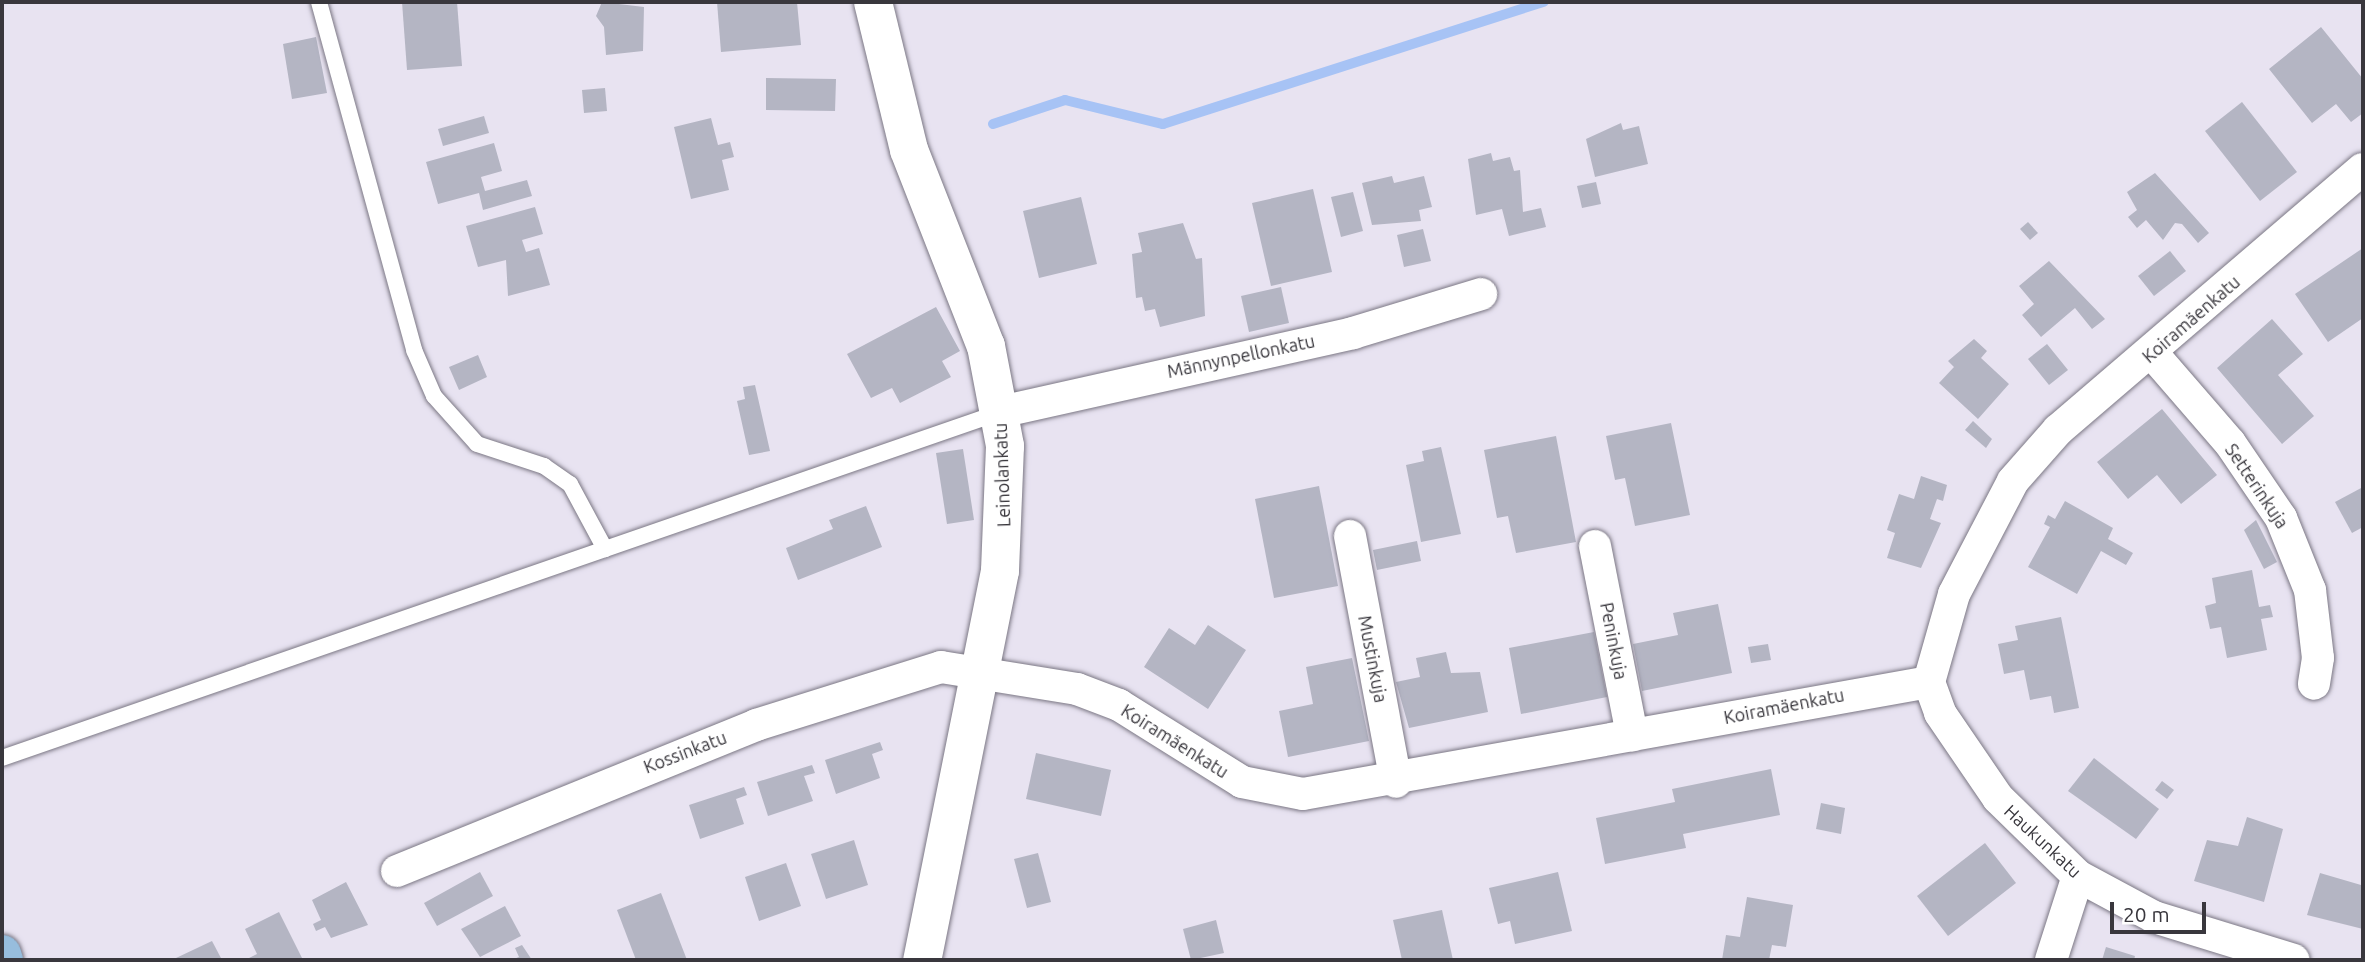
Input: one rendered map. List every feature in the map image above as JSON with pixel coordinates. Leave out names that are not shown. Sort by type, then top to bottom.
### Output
[{"type":"main road","points":[[2,954],[4,960]]},
{"type":"street","name":"Leinolankatu","points":[[873,2],[895,105],[986,346],[1000,412],[1005,524],[982,672],[922,960]]},
{"type":"street","name":"Koiramäenkatu","points":[[982,672],[1077,689],[1119,705],[1197,758],[1262,789],[1303,794],[1396,782],[1632,735],[1929,682],[1954,594],[2013,481],[2058,430],[2152,353],[2363,169]]},
{"type":"street","name":"Männynpellonkatu","points":[[1000,412],[1353,333],[1481,294]]},
{"type":"street","name":"Setterinkuja","points":[[2152,353],[2230,443],[2286,526],[2315,622],[2314,684]]},
{"type":"street","name":"Mustinkuja","points":[[1350,536],[1396,782]]},
{"type":"street","name":"Peninkuja","points":[[1595,546],[1632,735]]},
{"type":"street","name":"Kossinkatu","points":[[397,871],[790,713],[941,667],[982,672]]},
{"type":"street","name":"Haukunkatu","points":[[1929,682],[1940,713],[1984,780],[2078,876],[2154,917],[2294,960]]},
{"type":"street","points":[[2051,960],[2078,876]]},
{"type":"lane","points":[[319,2],[414,350],[434,396],[477,444],[544,466],[570,484],[605,549]]},
{"type":"lane","points":[[2,758],[1000,412]]},
{"type":"building","points":[[402,2],[457,2],[462,66],[407,70]]},
{"type":"building","points":[[602,2],[644,7],[643,51],[606,55],[604,27],[596,16]]},
{"type":"building","points":[[717,2],[797,2],[801,45],[721,52]]},
{"type":"building","points":[[2321,27],[2363,79],[2363,113],[2351,122],[2336,104],[2312,123],[2269,69]]},
{"type":"building","points":[[316,37],[327,93],[292,99],[283,44]]},
{"type":"building","points":[[766,78],[836,79],[835,111],[766,110]]},
{"type":"building","points":[[605,88],[607,111],[584,113],[582,90]]},
{"type":"building","points":[[2242,102],[2297,172],[2260,201],[2205,131]]},
{"type":"building","points":[[484,116],[489,133],[443,146],[438,129]]},
{"type":"building","points":[[711,118],[718,145],[730,142],[734,157],[722,160],[729,190],[691,199],[674,127]]},
{"type":"building","points":[[1621,123],[1623,130],[1639,126],[1648,164],[1595,177],[1586,139]]},
{"type":"building","points":[[494,143],[502,171],[481,177],[485,191],[527,180],[532,196],[483,210],[479,193],[438,204],[426,162]]},
{"type":"building","points":[[1491,153],[1493,161],[1510,157],[1514,171],[1520,170],[1523,212],[1541,208],[1546,227],[1509,236],[1502,209],[1476,215],[1468,159]]},
{"type":"building","points":[[2155,173],[2209,233],[2198,243],[2182,224],[2175,223],[2163,240],[2146,220],[2137,228],[2128,217],[2137,210],[2127,192]]},
{"type":"building","points":[[1392,176],[1394,183],[1424,176],[1432,207],[1419,210],[1421,221],[1372,225],[1362,183]]},
{"type":"building","points":[[1596,182],[1601,204],[1582,208],[1577,186]]},
{"type":"building","points":[[1313,189],[1332,272],[1271,286],[1252,203]]},
{"type":"building","points":[[1353,192],[1363,231],[1341,237],[1331,197]]},
{"type":"building","points":[[1081,197],[1097,264],[1039,278],[1023,211]]},
{"type":"building","points":[[535,207],[543,234],[522,240],[526,252],[539,248],[550,285],[508,296],[506,260],[478,267],[466,226]]},
{"type":"building","points":[[2028,222],[2038,233],[2030,240],[2020,229]]},
{"type":"building","points":[[1183,223],[1196,259],[1202,258],[1205,316],[1160,327],[1155,309],[1145,311],[1142,297],[1136,298],[1132,254],[1142,252],[1138,233]]},
{"type":"building","points":[[1423,229],[1431,261],[1404,267],[1397,235]]},
{"type":"building","points":[[2363,248],[2363,318],[2328,342],[2295,294]]},
{"type":"building","points":[[2170,251],[2186,271],[2154,296],[2138,276]]},
{"type":"building","points":[[2049,261],[2105,319],[2092,329],[2075,308],[2041,337],[2022,315],[2034,304],[2019,286]]},
{"type":"building","points":[[1281,287],[1289,323],[1249,332],[1241,296]]},
{"type":"building","points":[[936,307],[960,351],[942,361],[951,377],[900,403],[892,388],[871,398],[847,354]]},
{"type":"building","points":[[2272,319],[2303,354],[2278,375],[2314,416],[2282,444],[2217,368]]},
{"type":"building","points":[[1974,339],[1987,351],[1981,358],[2009,384],[1978,419],[1939,383],[1954,367],[1948,361]]},
{"type":"building","points":[[2047,344],[2068,370],[2049,385],[2028,359]]},
{"type":"building","points":[[478,355],[487,377],[459,390],[449,367]]},
{"type":"building","points":[[755,385],[770,451],[749,455],[737,401],[745,399],[743,387]]},
{"type":"building","points":[[2162,409],[2217,475],[2181,504],[2157,475],[2128,499],[2097,462]]},
{"type":"building","points":[[1973,421],[1992,439],[1986,448],[1965,430]]},
{"type":"building","points":[[1671,423],[1690,515],[1635,526],[1625,478],[1615,480],[1606,436]]},
{"type":"building","points":[[1556,436],[1576,542],[1516,553],[1508,516],[1497,518],[1484,450]]},
{"type":"building","points":[[1441,447],[1461,534],[1421,542],[1406,465],[1424,461],[1422,451]]},
{"type":"building","points":[[963,449],[974,520],[947,524],[936,453]]},
{"type":"building","points":[[1921,476],[1947,485],[1943,501],[1937,499],[1930,519],[1941,523],[1921,568],[1887,558],[1895,533],[1887,530],[1899,494],[1914,499]]},
{"type":"building","points":[[1319,486],[1338,586],[1274,598],[1255,499]]},
{"type":"building","points":[[2363,487],[2363,527],[2352,533],[2335,502]]},
{"type":"building","points":[[2065,501],[2113,528],[2108,539],[2133,553],[2126,565],[2101,551],[2077,594],[2028,567],[2050,527],[2044,524],[2048,515],[2055,519]]},
{"type":"building","points":[[866,506],[882,547],[798,580],[786,548],[833,529],[829,520]]},
{"type":"building","points":[[2256,520],[2277,562],[2264,569],[2244,530]]},
{"type":"building","points":[[1417,541],[1421,561],[1377,570],[1373,550]]},
{"type":"building","points":[[2252,570],[2259,607],[2270,605],[2273,617],[2261,619],[2267,650],[2227,658],[2221,627],[2210,629],[2205,606],[2216,603],[2212,578]]},
{"type":"building","points":[[1718,604],[1732,673],[1642,691],[1633,644],[1678,635],[1673,613]]},
{"type":"building","points":[[2061,617],[2079,708],[2054,713],[2051,696],[2030,700],[2024,670],[2004,674],[1998,644],[2018,640],[2015,626]]},
{"type":"building","points":[[1208,625],[1246,650],[1208,709],[1144,667],[1169,628],[1195,645]]},
{"type":"building","points":[[1594,632],[1607,697],[1521,714],[1509,648]]},
{"type":"building","points":[[1768,644],[1771,660],[1751,663],[1748,647]]},
{"type":"building","points":[[1446,652],[1451,673],[1480,672],[1488,712],[1409,728],[1396,682],[1420,677],[1416,658]]},
{"type":"building","points":[[1352,658],[1369,741],[1288,757],[1279,711],[1313,704],[1306,667]]},
{"type":"building","points":[[880,742],[883,750],[872,754],[880,778],[836,794],[825,760]]},
{"type":"building","points":[[1036,753],[1111,770],[1101,816],[1026,799]]},
{"type":"building","points":[[2094,758],[2159,809],[2136,839],[2068,791]]},
{"type":"building","points":[[812,765],[815,773],[804,776],[813,801],[768,816],[757,782]]},
{"type":"building","points":[[1771,769],[1780,815],[1683,834],[1686,848],[1605,864],[1596,818],[1675,802],[1672,789]]},
{"type":"building","points":[[2162,781],[2174,790],[2167,799],[2155,790]]},
{"type":"building","points":[[744,787],[747,795],[736,799],[744,824],[700,839],[689,805]]},
{"type":"building","points":[[1821,803],[1845,808],[1841,834],[1816,829]]},
{"type":"building","points":[[2247,817],[2283,829],[2264,902],[2194,881],[2207,840],[2238,846]]},
{"type":"building","points":[[854,840],[868,885],[826,899],[811,854]]},
{"type":"building","points":[[1985,843],[2016,883],[1948,936],[1917,896]]},
{"type":"building","points":[[1038,853],[1051,902],[1027,908],[1014,859]]},
{"type":"building","points":[[786,863],[801,906],[759,921],[745,877]]},
{"type":"building","points":[[480,872],[493,896],[437,926],[424,903]]},
{"type":"building","points":[[1558,872],[1572,931],[1515,944],[1510,921],[1498,924],[1489,888]]},
{"type":"building","points":[[2320,873],[2361,885],[2363,880],[2363,929],[2307,915]]},
{"type":"building","points":[[346,882],[368,925],[331,938],[325,927],[316,931],[313,924],[321,920],[312,900]]},
{"type":"building","points":[[661,893],[687,960],[636,960],[617,910]]},
{"type":"building","points":[[1747,897],[1793,905],[1786,947],[1772,945],[1769,960],[1722,960],[1726,935],[1740,937]]},
{"type":"building","points":[[505,906],[521,936],[480,957],[461,929]]},
{"type":"building","points":[[1442,910],[1453,960],[1402,960],[1393,920]]},
{"type":"building","points":[[279,912],[302,958],[245,960],[257,954],[245,929]]},
{"type":"building","points":[[1216,920],[1224,953],[1191,960],[1183,929]]},
{"type":"building","points":[[212,941],[222,960],[177,960],[176,958]]},
{"type":"building","points":[[522,945],[532,960],[511,960],[519,957],[515,948]]},
{"type":"building","points":[[2106,947],[2135,956],[2134,960],[2102,960]]},
{"type":"waterway","points":[[993,124],[1065,100],[1163,124],[1544,2]]}]
